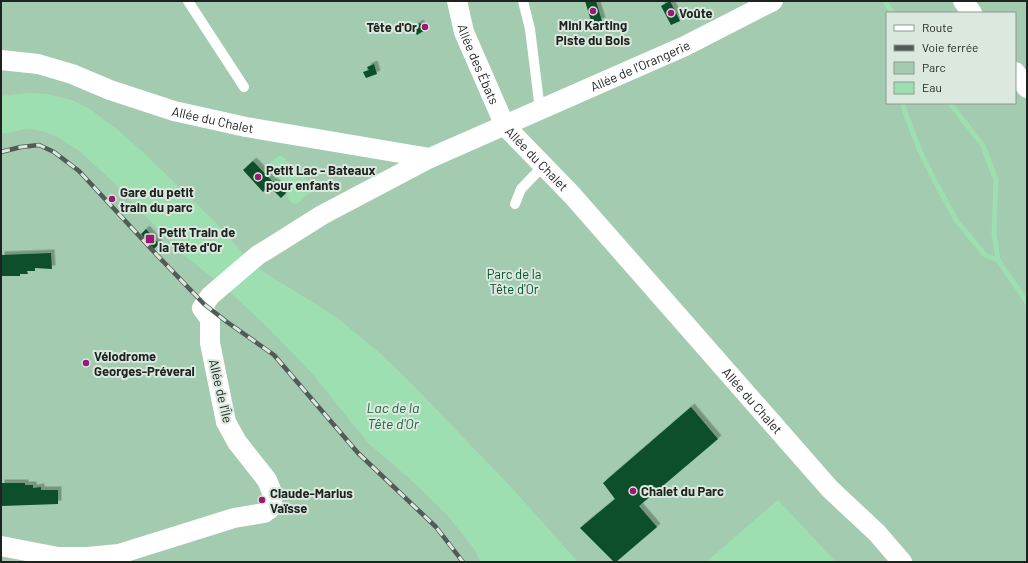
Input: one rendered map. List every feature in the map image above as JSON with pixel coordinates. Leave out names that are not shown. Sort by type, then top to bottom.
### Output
[{"type":"street","name":"Allée des Ébats","points":[[457,1],[464,32],[505,126]]},
{"type":"street","name":"Allée de l'Orangerie","points":[[505,126],[685,46],[773,1]]},
{"type":"street","points":[[963,1],[971,12]]},
{"type":"street","name":"Allée du Chalet","points":[[1,60],[38,64],[72,74],[110,90],[174,111],[246,127],[430,158],[505,126],[572,195],[830,489],[877,533],[902,562]]},
{"type":"street","points":[[1016,73],[1027,88]]},
{"type":"street","name":"Allée de l'Île","points":[[1,546],[58,557],[88,557],[118,554],[234,518],[264,513],[271,508],[273,495],[267,480],[237,442],[226,422],[210,343],[210,320],[202,308],[210,296],[258,255],[322,215],[430,158]]},
{"type":"lane","points":[[188,1],[244,87]]},
{"type":"lane","points":[[523,1],[530,29],[540,110]]},
{"type":"lane","points":[[515,204],[521,189],[543,166]]},
{"type":"green space","name":"Parc de la Tête d'Or","points":[[1,1],[1027,1],[1027,562],[1,562]]},
{"type":"water","name":"Lac de la Tête d'Or","points":[[28,93],[47,94],[72,100],[90,109],[118,130],[145,154],[217,224],[246,257],[261,270],[336,317],[381,354],[511,487],[578,562],[481,562],[474,549],[448,516],[411,480],[368,443],[311,372],[230,292],[179,251],[110,179],[78,150],[56,136],[42,131],[27,129],[1,134],[1,96]]},
{"type":"water","points":[[278,156],[282,156],[309,183],[312,192],[297,203],[294,204],[289,200],[286,193],[264,173],[267,165]]},
{"type":"water","points":[[778,500],[836,562],[706,562]]},
{"type":"building","name":"Mini Karting Piste du Bois","points":[[585,1],[596,1],[602,21],[592,24]]},
{"type":"building","name":"Voûte","points":[[670,1],[680,21],[671,25],[661,6]]},
{"type":"building","points":[[420,23],[425,30],[417,35],[412,28]]},
{"type":"building","points":[[374,64],[377,74],[366,78],[363,72],[369,70],[367,67]]},
{"type":"building","name":"Petit Lac - Bateaux pour enfants","points":[[253,161],[286,193],[281,198],[269,186],[263,192],[243,170]]},
{"type":"building","name":"Petit Train de la Tête d'Or","points":[[146,229],[159,244],[154,249],[141,234]]},
{"type":"building","points":[[51,253],[52,269],[35,268],[35,271],[27,271],[28,274],[20,274],[20,276],[1,276],[1,255]]},
{"type":"building","name":"Chalet du Parc","points":[[691,407],[718,439],[639,506],[657,527],[616,562],[614,562],[580,528],[615,499],[603,483]]},
{"type":"building","points":[[1,483],[25,483],[25,485],[33,485],[33,488],[41,487],[41,490],[58,490],[58,504],[1,506]]},
{"type":"waterway","points":[[885,1],[891,12]]},
{"type":"waterway","points":[[903,104],[920,151],[956,220],[985,255],[998,260]]},
{"type":"waterway","points":[[951,104],[983,146],[996,180],[994,234],[998,260],[1027,302]]},
{"type":"railway","points":[[1,152],[21,147],[39,145],[54,152],[79,171],[204,304],[274,355],[358,453],[436,527],[463,562]]},
{"type":"place","name":"Mini Karting Piste du Bois","points":[[593,11]]},
{"type":"place","name":"Voûte","points":[[671,13]]},
{"type":"place","name":"Tête d'Or","points":[[425,27]]},
{"type":"place","name":"Petit Lac - Bateaux pour enfants","points":[[258,177]]},
{"type":"place","name":"Gare du petit train du parc","points":[[112,199]]},
{"type":"place","name":"Petit Train de la Tête d'Or","points":[[150,239]]},
{"type":"place","name":"Vélodrome Georges-Préveral","points":[[86,363]]},
{"type":"place","name":"Chalet du Parc","points":[[633,491]]},
{"type":"place","name":"Claude-Marius Vaïsse","points":[[262,500]]}]
